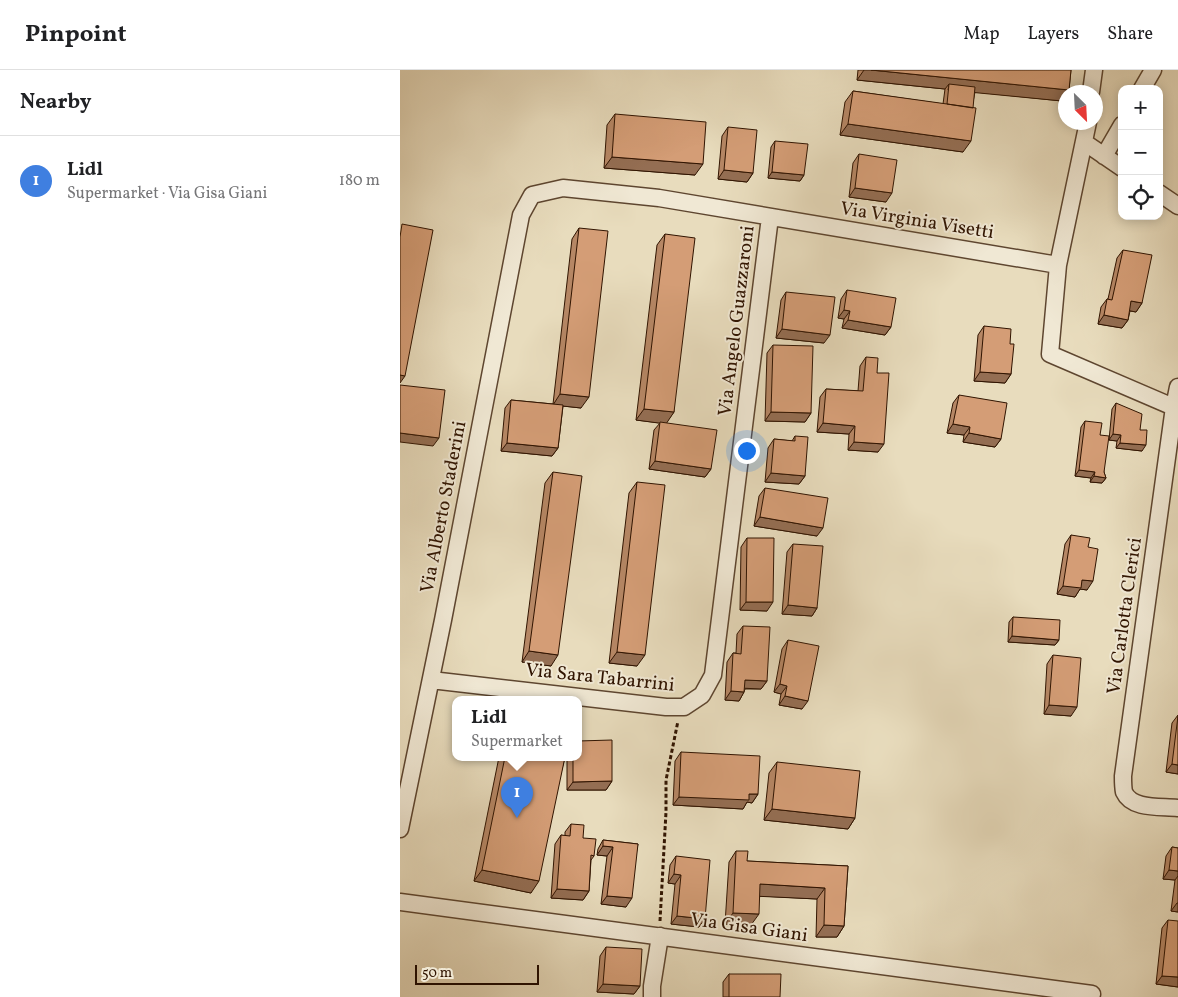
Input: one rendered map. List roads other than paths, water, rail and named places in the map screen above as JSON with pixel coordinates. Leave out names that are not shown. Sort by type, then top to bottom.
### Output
[{"type":"street","points":[[1093,85],[1094,70]]},
{"type":"street","points":[[1144,85],[1153,70]]},
{"type":"street","points":[[1086,130],[1058,265],[1050,354],[1176,408]]},
{"type":"street","points":[[1104,156],[1119,130]]},
{"type":"street","points":[[1084,142],[1118,165]]},
{"type":"street","name":"Via Angelo Guazzaroni","points":[[532,195],[563,188],[659,198],[770,218],[713,675],[702,695]]},
{"type":"street","name":"Via Alberto Staderini","points":[[400,829],[522,216],[532,195]]},
{"type":"street","points":[[1163,196],[1178,206]]},
{"type":"street","name":"Via Virginia Visetti","points":[[770,218],[1058,265]]},
{"type":"street","name":"Via Carlotta Clerici","points":[[1178,387],[1123,776],[1124,791],[1130,801],[1140,805],[1178,808]]},
{"type":"street","name":"Via Sara Tabarrini","points":[[430,680],[570,696]]},
{"type":"street","name":"Via Sara Tabarrini","points":[[582,697],[666,707],[684,707],[702,695]]},
{"type":"street","name":"Via Gisa Giani","points":[[400,902],[1092,994]]},
{"type":"street","points":[[652,997],[660,936]]},
{"type":"place","name":"Lidl","points":[[517,818]]}]
